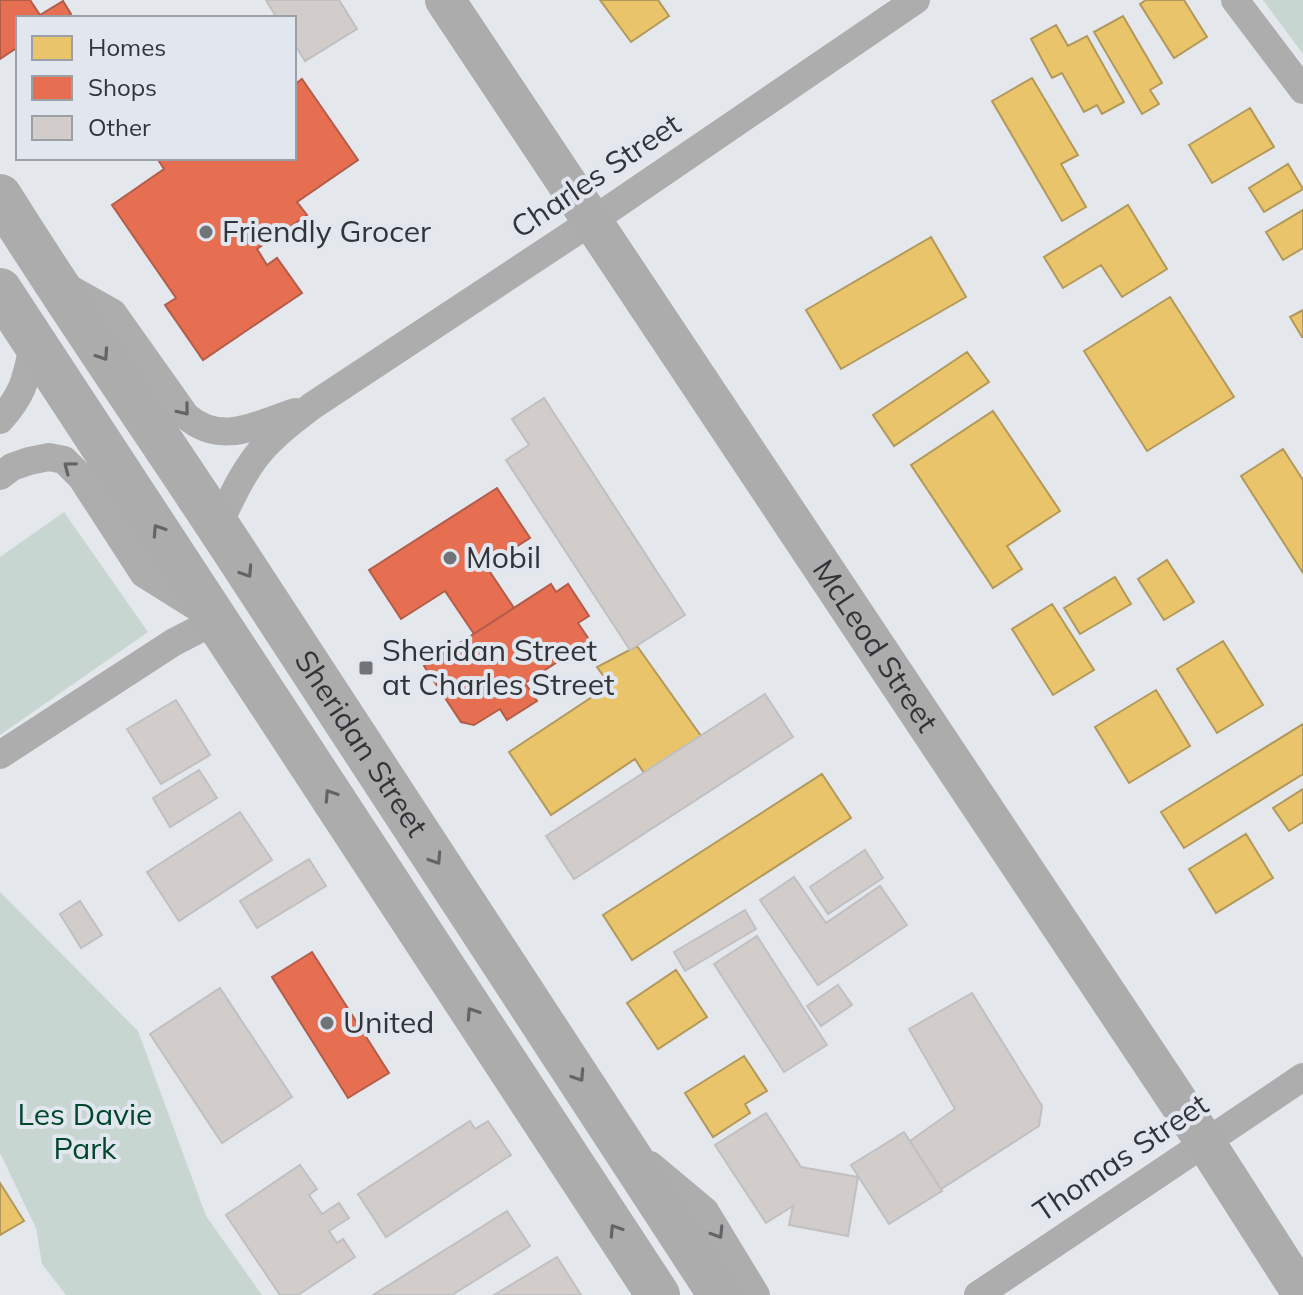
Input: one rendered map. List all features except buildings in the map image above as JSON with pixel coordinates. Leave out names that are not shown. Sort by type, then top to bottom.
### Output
[{"type":"highway","name":"Sheridan Street","points":[[0,196],[720,1295]]},
{"type":"highway","name":"Sheridan Street","points":[[0,290],[658,1295]]},
{"type":"street","name":"McLeod Street","points":[[445,0],[1205,1142],[1303,1295]]},
{"type":"street","name":"Charles Street","points":[[218,526],[248,468],[270,441],[312,406],[592,221],[916,0]]},
{"type":"street","points":[[1235,0],[1303,90]]},
{"type":"street","name":"Charles Street","points":[[52,279],[113,313],[186,416],[195,424],[231,433],[312,406]]},
{"type":"street","points":[[0,420],[23,387],[34,342]]},
{"type":"street","points":[[0,476],[12,467],[29,461],[49,457],[64,460],[81,477],[144,574],[217,620]]},
{"type":"street","points":[[0,755],[174,642],[217,620]]},
{"type":"street","name":"Thomas Street","points":[[978,1295],[1303,1077]]},
{"type":"street","points":[[621,1142],[705,1211],[756,1295]]},
{"type":"green space","points":[[1263,0],[1303,0],[1303,54]]},
{"type":"green space","points":[[64,512],[148,632],[0,735],[0,557]]},
{"type":"green space","name":"Les Davie Park","points":[[0,892],[138,1031],[206,1216],[262,1295],[66,1295],[42,1264],[36,1228],[0,1153]]},
{"type":"place","name":"Friendly Grocer","points":[[206,232]]},
{"type":"place","name":"Mobil","points":[[450,558]]},
{"type":"place","name":"Sheridan Street at Charles Street","points":[[366,668]]},
{"type":"place","name":"United","points":[[327,1023]]}]
